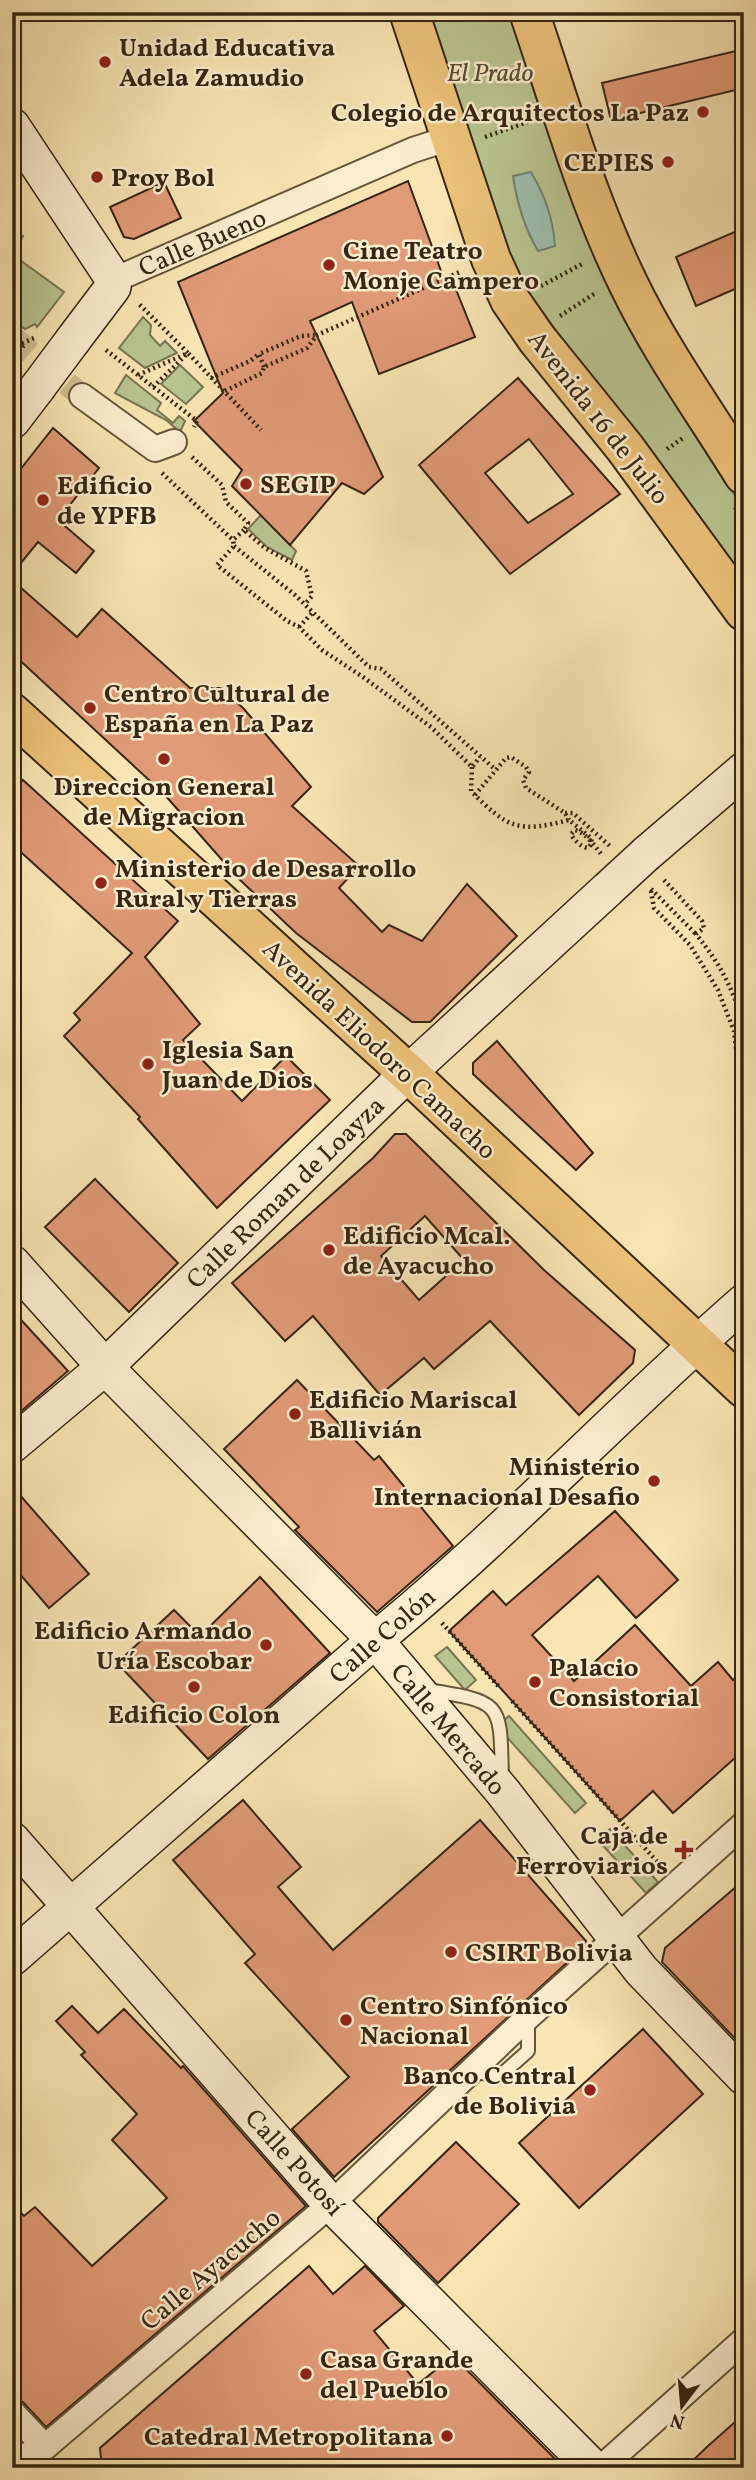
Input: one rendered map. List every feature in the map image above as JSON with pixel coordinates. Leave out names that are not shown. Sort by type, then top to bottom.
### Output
[{"type":"main road","name":"Avenida 16 de Julio","points":[[409,12],[466,138],[491,259],[510,300],[537,339],[625,448],[744,611]]},
{"type":"main road","points":[[530,12],[569,130],[615,255],[658,336],[744,475]]},
{"type":"main road","points":[[12,126],[107,292]]},
{"type":"main road","name":"Calle Bueno","points":[[12,421],[107,292]]},
{"type":"main road","name":"Avenida Eliodoro Camacho","points":[[12,713],[408,1073],[744,1388]]},
{"type":"main road","name":"Calle Roman de Loayza","points":[[12,1445],[106,1367],[408,1073],[608,889],[653,866],[744,770]]},
{"type":"main road","name":"Calle Mercado","points":[[12,1263],[106,1367],[375,1640],[503,1792],[641,1970],[744,2077]]},
{"type":"main road","name":"Calle Colón","points":[[12,1958],[375,1640],[422,1602],[510,1523],[696,1344],[744,1302]]},
{"type":"main road","name":"Calle Potosí","points":[[12,1840],[331,2204],[593,2468]]},
{"type":"street","name":"Calle Bueno","points":[[107,292],[413,150],[466,138]]},
{"type":"street","points":[[82,396],[155,449],[174,442]]},
{"type":"street","name":"Calle Ayacucho","points":[[35,2459],[331,2204],[528,2017],[744,1824]]},
{"type":"street","points":[[601,2468],[744,2340]]},
{"type":"street","points":[[12,2412],[35,2459]]},
{"type":"lane","points":[[413,1688],[472,1697],[490,1705],[500,1721],[503,1792]]},
{"type":"path","points":[[466,138],[533,121]]},
{"type":"path","points":[[537,289],[583,264]]},
{"type":"path","points":[[211,378],[250,361],[259,354],[301,336],[317,335],[469,267]]},
{"type":"path","points":[[556,318],[597,291]]},
{"type":"path","points":[[107,292],[147,310],[261,430]]},
{"type":"path","points":[[264,367],[307,348],[317,335]]},
{"type":"path","points":[[12,348],[34,338]]},
{"type":"path","points":[[12,360],[27,341]]},
{"type":"path","points":[[106,350],[197,421]]},
{"type":"path","points":[[138,375],[188,353]]},
{"type":"path","points":[[153,387],[188,353]]},
{"type":"path","points":[[225,391],[262,373],[264,367],[259,354]]},
{"type":"path","points":[[661,454],[690,434]]},
{"type":"path","points":[[174,442],[222,485],[226,502],[248,523],[217,565],[287,621],[299,627],[322,650],[431,727],[472,767]]},
{"type":"path","points":[[156,467],[233,543],[305,604],[369,667],[381,668],[496,770]]},
{"type":"path","points":[[244,530],[265,548],[306,571],[312,596],[305,604]]},
{"type":"path","points":[[299,627],[313,612]]},
{"type":"path","points":[[480,757],[472,767],[471,791],[492,811],[517,827],[542,827],[569,820]]},
{"type":"path","points":[[475,795],[506,758],[511,757],[526,767],[528,772],[523,780],[526,788],[565,814],[591,838],[592,843],[588,848],[584,848],[571,834],[575,830],[589,840]]},
{"type":"path","points":[[653,866],[702,921],[704,928],[696,934],[722,968],[744,1023]]},
{"type":"path","points":[[651,889],[654,908],[690,945],[718,990],[744,1066]]},
{"type":"path","points":[[422,1602],[678,1885]]},
{"type":"green space","name":"El Prado","points":[[428,12],[512,12],[595,259],[614,298],[744,510],[744,583],[520,282],[507,253]]},
{"type":"green space","points":[[12,227],[23,236],[13,255],[64,292],[37,327],[35,324],[25,329],[12,319]]},
{"type":"green space","points":[[143,317],[151,325],[150,335],[160,346],[165,341],[177,353],[145,368],[119,348]]},
{"type":"green space","points":[[180,365],[203,387],[186,404],[161,384]]},
{"type":"green space","points":[[126,375],[161,403],[157,410],[173,423],[179,416],[185,421],[180,432],[166,420],[115,393]]},
{"type":"green space","points":[[261,515],[296,551],[292,560],[267,547],[248,529]]},
{"type":"green space","points":[[447,1647],[476,1680],[465,1690],[435,1656]]},
{"type":"green space","points":[[509,1716],[586,1803],[575,1813],[497,1726]]},
{"type":"green space","points":[[610,1829],[658,1882],[646,1893],[598,1840]]},
{"type":"shaded area","points":[[531,172],[548,208],[555,246],[538,251],[522,215],[513,176]]},
{"type":"building","points":[[744,49],[744,88],[611,120],[602,83]]},
{"type":"building","points":[[408,181],[448,290],[455,287],[475,337],[379,374],[352,302],[310,321],[383,477],[364,494],[342,483],[290,545],[232,486],[242,470],[194,421],[223,393],[178,282]]},
{"type":"building","points":[[164,182],[181,218],[134,239],[124,237],[110,207]]},
{"type":"building","points":[[744,228],[744,285],[696,306],[676,257]]},
{"type":"building","points":[[518,378],[620,494],[510,574],[419,465]],"holes":[[[529,439],[573,494],[528,523],[485,473]]]},
{"type":"building","name":"Edificio de YPFB","points":[[53,428],[99,468],[58,520],[94,551],[76,573],[38,542],[12,574],[12,480]]},
{"type":"building","points":[[12,580],[77,637],[102,609],[190,688],[222,688],[244,709],[311,787],[292,806],[359,866],[339,888],[382,932],[389,925],[422,941],[467,884],[517,936],[430,1022],[412,1022],[296,933],[237,877],[164,794],[12,653]]},
{"type":"building","points":[[23,780],[178,921],[145,957],[200,1024],[183,1040],[242,1101],[286,1056],[330,1100],[217,1208],[138,1119],[140,1117],[64,1036],[80,1020],[74,1013],[132,953],[12,844],[12,791]]},
{"type":"building","points":[[497,1041],[593,1153],[576,1170],[473,1074],[473,1063]]},
{"type":"building","points":[[395,1134],[406,1134],[544,1270],[635,1350],[633,1363],[579,1415],[490,1321],[434,1369],[424,1358],[380,1395],[313,1316],[285,1341],[232,1283],[373,1158]],"holes":[[[425,1216],[464,1260],[419,1300],[381,1256]]]},
{"type":"building","points":[[95,1179],[178,1263],[129,1312],[45,1227]]},
{"type":"building","points":[[12,1310],[68,1371],[12,1419]]},
{"type":"building","points":[[297,1380],[374,1460],[379,1456],[453,1546],[377,1612],[295,1530],[299,1527],[224,1449]]},
{"type":"building","points":[[12,1486],[89,1574],[49,1608],[12,1565]]},
{"type":"building","points":[[615,1511],[678,1580],[636,1618],[598,1576],[532,1635],[574,1681],[635,1625],[691,1686],[718,1662],[733,1680],[744,1671],[744,1750],[673,1813],[653,1791],[620,1821],[449,1631],[493,1591],[506,1605]]},
{"type":"building","points":[[260,1577],[330,1653],[208,1759],[117,1663],[174,1610],[200,1636]]},
{"type":"building","points":[[243,1800],[301,1867],[278,1887],[333,1950],[480,1820],[586,1941],[584,1947],[334,2177],[292,2129],[349,2077],[245,1963],[255,1954],[173,1860]]},
{"type":"building","points":[[744,1880],[744,2048],[662,1962],[665,1948]]},
{"type":"building","points":[[72,2006],[98,2033],[124,2009],[181,2068],[183,2066],[306,2206],[46,2427],[23,2402],[12,2398],[12,2203],[24,2216],[35,2207],[92,2266],[167,2198],[112,2140],[137,2114],[81,2055],[85,2052],[56,2021]]},
{"type":"building","name":"Banco Central de Bolivia","points":[[643,2029],[703,2094],[579,2208],[519,2143]]},
{"type":"building","points":[[456,2142],[519,2204],[438,2283],[378,2222],[378,2218]]},
{"type":"building","points":[[309,2266],[333,2294],[365,2266],[404,2306],[374,2331],[418,2384],[453,2356],[564,2468],[102,2468],[100,2448]]},
{"type":"building","points":[[744,2414],[744,2468],[685,2468],[708,2446]]},
{"type":"tunnel","points":[[12,337],[82,396]]},
{"type":"place","name":"Unidad Educativa Adela Zamudio","points":[[105,62]]},
{"type":"place","name":"Colegio de Arquitectos La Paz","points":[[703,112]]},
{"type":"place","name":"CEPIES","points":[[668,162]]},
{"type":"place","name":"Proy Bol","points":[[97,177]]},
{"type":"place","name":"Cine Teatro Monje Campero","points":[[329,265]]},
{"type":"place","name":"SEGIP","points":[[246,484]]},
{"type":"place","name":"Edificio de YPFB","points":[[43,500]]},
{"type":"place","name":"Centro Cultural de España en La Paz","points":[[90,708]]},
{"type":"place","name":"Direccion General de Migracion","points":[[164,759]]},
{"type":"place","name":"Ministerio de Desarrollo Rural y Tierras","points":[[101,883]]},
{"type":"place","name":"Iglesia San Juan de Dios","points":[[148,1064]]},
{"type":"place","name":"Edificio Mcal. de Ayacucho","points":[[329,1250]]},
{"type":"place","name":"Edificio Mariscal Ballivián","points":[[295,1414]]},
{"type":"place","name":"Ministerio Internacional Desafio","points":[[654,1481]]},
{"type":"place","name":"Edificio Armando Uría Escobar","points":[[266,1645]]},
{"type":"place","name":"Palacio Consistorial","points":[[535,1682]]},
{"type":"place","name":"Edificio Colon","points":[[194,1687]]},
{"type":"place","name":"Caja de Ferroviarios","points":[[684,1850]]},
{"type":"place","name":"CSIRT Bolivia","points":[[451,1952]]},
{"type":"place","name":"Centro Sinfónico Nacional","points":[[346,2020]]},
{"type":"place","name":"Banco Central de Bolivia","points":[[590,2090]]},
{"type":"place","name":"Casa Grande del Pueblo","points":[[306,2374]]},
{"type":"place","name":"Catedral Metropolitana","points":[[447,2436]]}]
